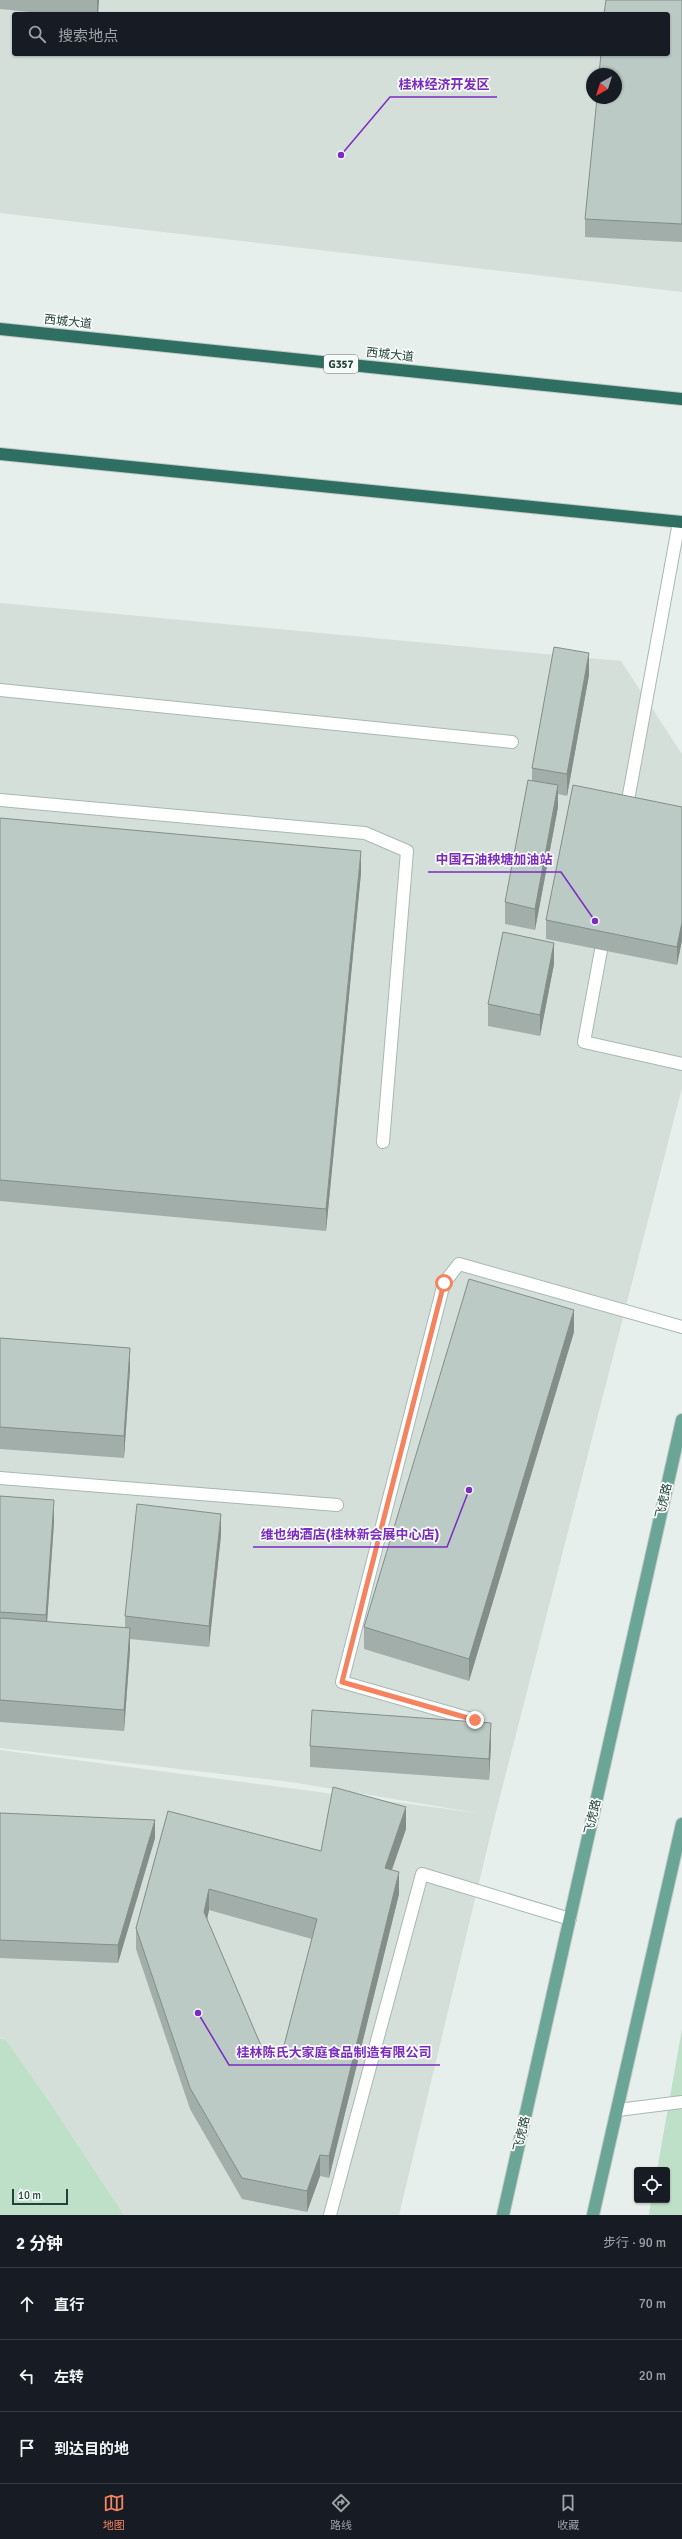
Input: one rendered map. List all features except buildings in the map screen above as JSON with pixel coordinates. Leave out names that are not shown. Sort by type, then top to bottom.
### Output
[{"type":"highway","name":"西城大道","points":[[0,329],[682,399]]},
{"type":"highway","points":[[0,454],[681,522]]},
{"type":"main road","name":"飞虎路","points":[[503,2215],[682,1420]]},
{"type":"main road","points":[[593,2215],[682,1824]]},
{"type":"lane","points":[[624,825],[681,522]]},
{"type":"lane","points":[[0,690],[512,742]]},
{"type":"lane","points":[[0,800],[365,833],[407,851],[383,1142]]},
{"type":"lane","points":[[605,925],[584,1042],[682,1064]]},
{"type":"lane","points":[[475,1720],[342,1682],[444,1283],[459,1264],[682,1327]]},
{"type":"lane","points":[[0,1478],[337,1505]]},
{"type":"lane","points":[[330,2215],[422,1874],[570,1919]]},
{"type":"lane","points":[[618,2110],[682,2102]]},
{"type":"shaded area","points":[[0,0],[682,0],[682,292],[0,213]]},
{"type":"shaded area","points":[[0,603],[621,661],[682,754],[682,1088],[495,1816],[399,2215],[124,2215],[51,2104],[6,2040],[0,2037],[0,1750],[478,1813],[291,1782],[0,1748]]},
{"type":"green space","points":[[682,2029],[682,2215],[649,2215],[651,2203],[670,2203],[670,2167],[658,2167]]},
{"type":"green space","points":[[0,2038],[6,2040],[51,2104],[124,2215],[0,2215]]},
{"type":"place","name":"桂林经济开发区","points":[[341,155]]},
{"type":"place","name":"中国石油秧塘加油站","points":[[595,921]]},
{"type":"place","name":"维也纳酒店(桂林新会展中心店)","points":[[469,1490]]},
{"type":"place","name":"桂林陈氏大家庭食品制造有限公司","points":[[198,2013]]},
{"type":"route","points":[[444,1283],[342,1682],[475,1720]]}]
